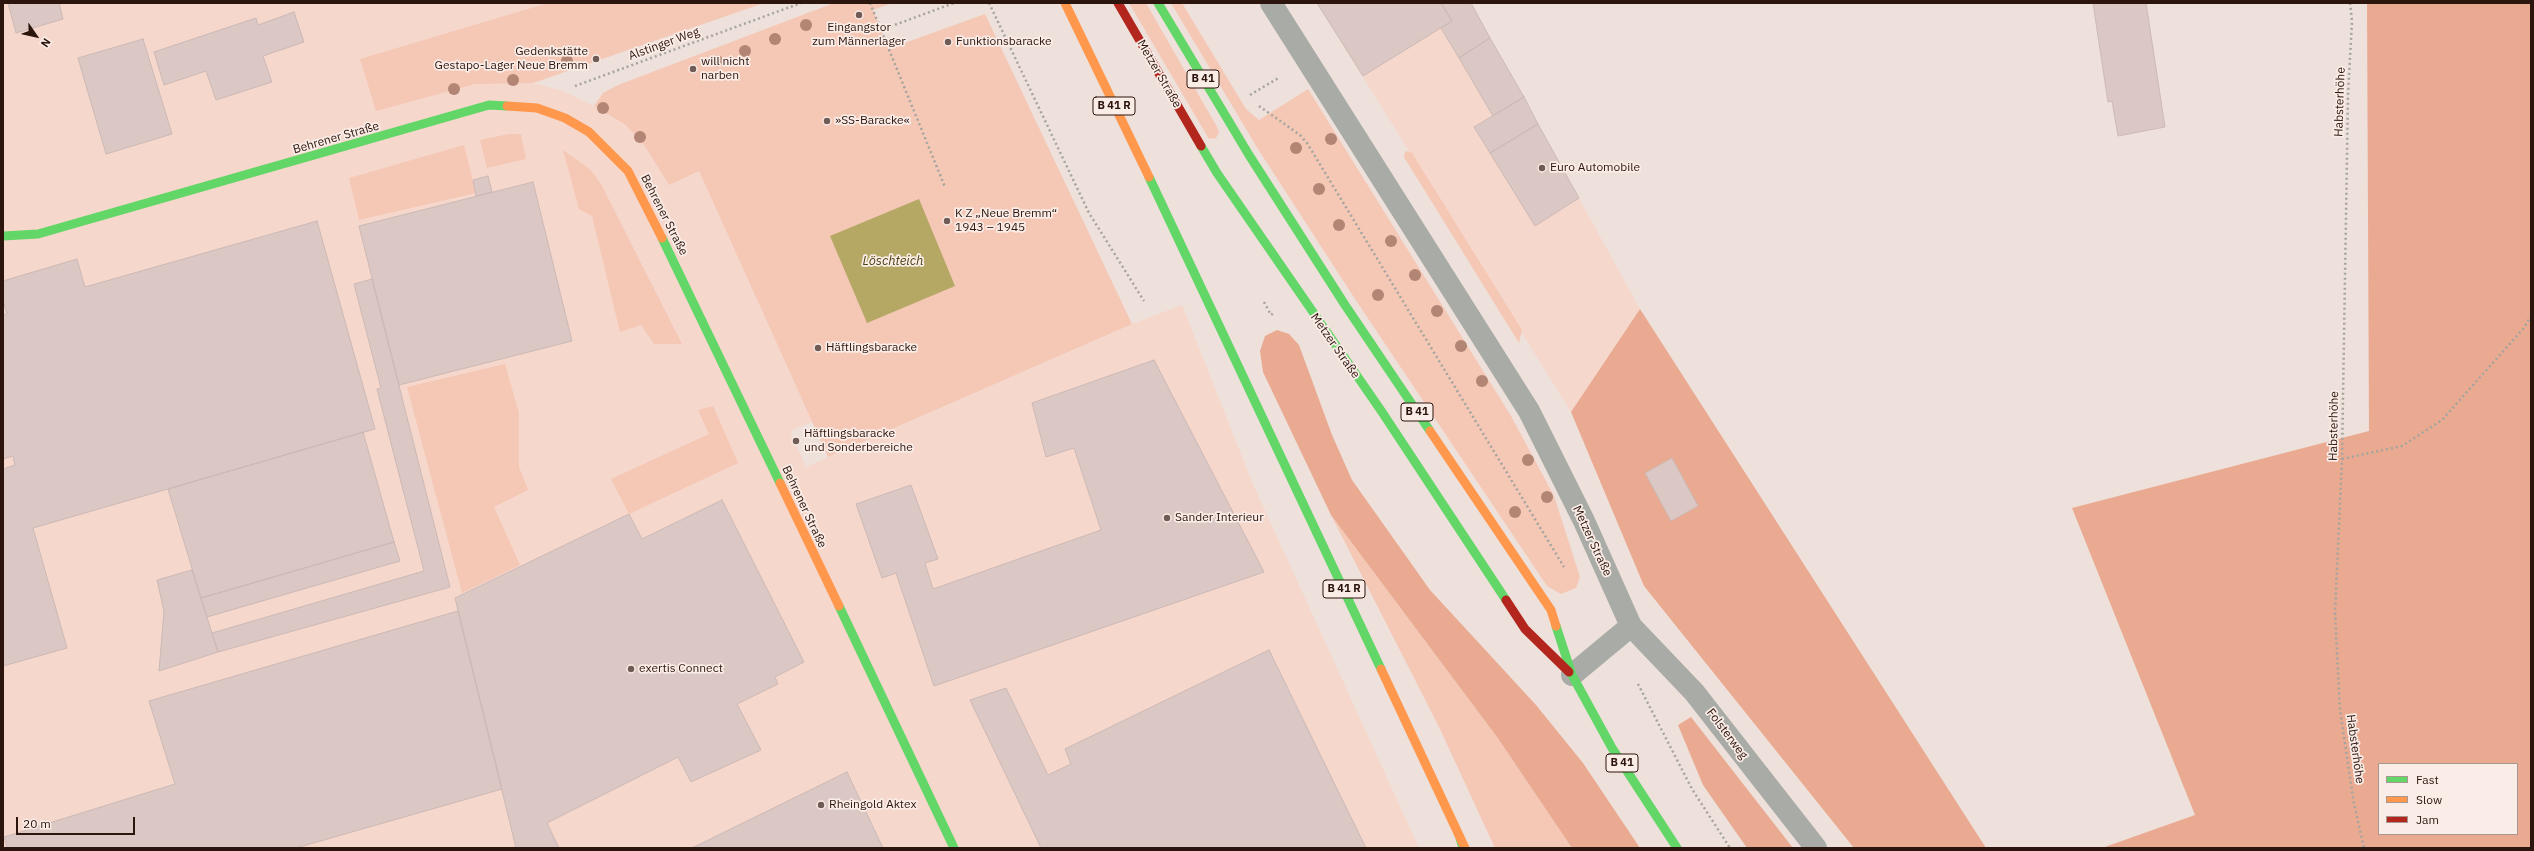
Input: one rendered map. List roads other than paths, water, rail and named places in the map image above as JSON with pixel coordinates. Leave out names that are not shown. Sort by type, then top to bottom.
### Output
[{"type":"main road","name":"B 41 R","points":[[1065,3],[1221,330],[1464,848]]},
{"type":"main road","name":"Metzer Straße","points":[[1118,3],[1216,173],[1382,412],[1525,629],[1572,675]]},
{"type":"main road","name":"Metzer Straße","points":[[1158,3],[1249,155],[1345,305],[1551,610],[1572,675],[1612,748],[1677,848]]},
{"type":"main road","name":"Behrener Straße","points":[[3,236],[38,234],[489,105],[537,108],[565,118],[589,132],[628,171],[643,197],[954,848]]},
{"type":"street","name":"Metzer Straße","points":[[1271,3],[1529,411],[1584,521],[1631,626]]},
{"type":"street","points":[[1572,675],[1631,626]]},
{"type":"street","name":"Folsterweg","points":[[1631,626],[1694,692],[1816,848]]},
{"type":"water","name":"Löschteich","points":[[919,199],[955,286],[867,323],[830,236]]},
{"type":"place","name":"Eingangstor zum Männerlager","points":[[859,15]]},
{"type":"place","name":"Funktionsbaracke","points":[[948,42]]},
{"type":"place","name":"Gedenkstätte Gestapo-Lager Neue Bremm","points":[[596,59]]},
{"type":"place","name":"will nicht narben","points":[[693,69]]},
{"type":"place","name":"»SS-Baracke«","points":[[827,121]]},
{"type":"place","name":"Euro Automobile","points":[[1542,168]]},
{"type":"place","name":"K Z „Neue Bremm“ 1943 – 1945","points":[[947,221]]},
{"type":"place","name":"Häftlingsbaracke","points":[[818,348]]},
{"type":"place","name":"Häftlingsbaracke und Sonderbereiche","points":[[796,441]]},
{"type":"place","name":"Sander Interieur","points":[[1167,518]]},
{"type":"place","name":"exertis Connect","points":[[631,669]]},
{"type":"place","name":"Rheingold Aktex","points":[[821,805]]}]
